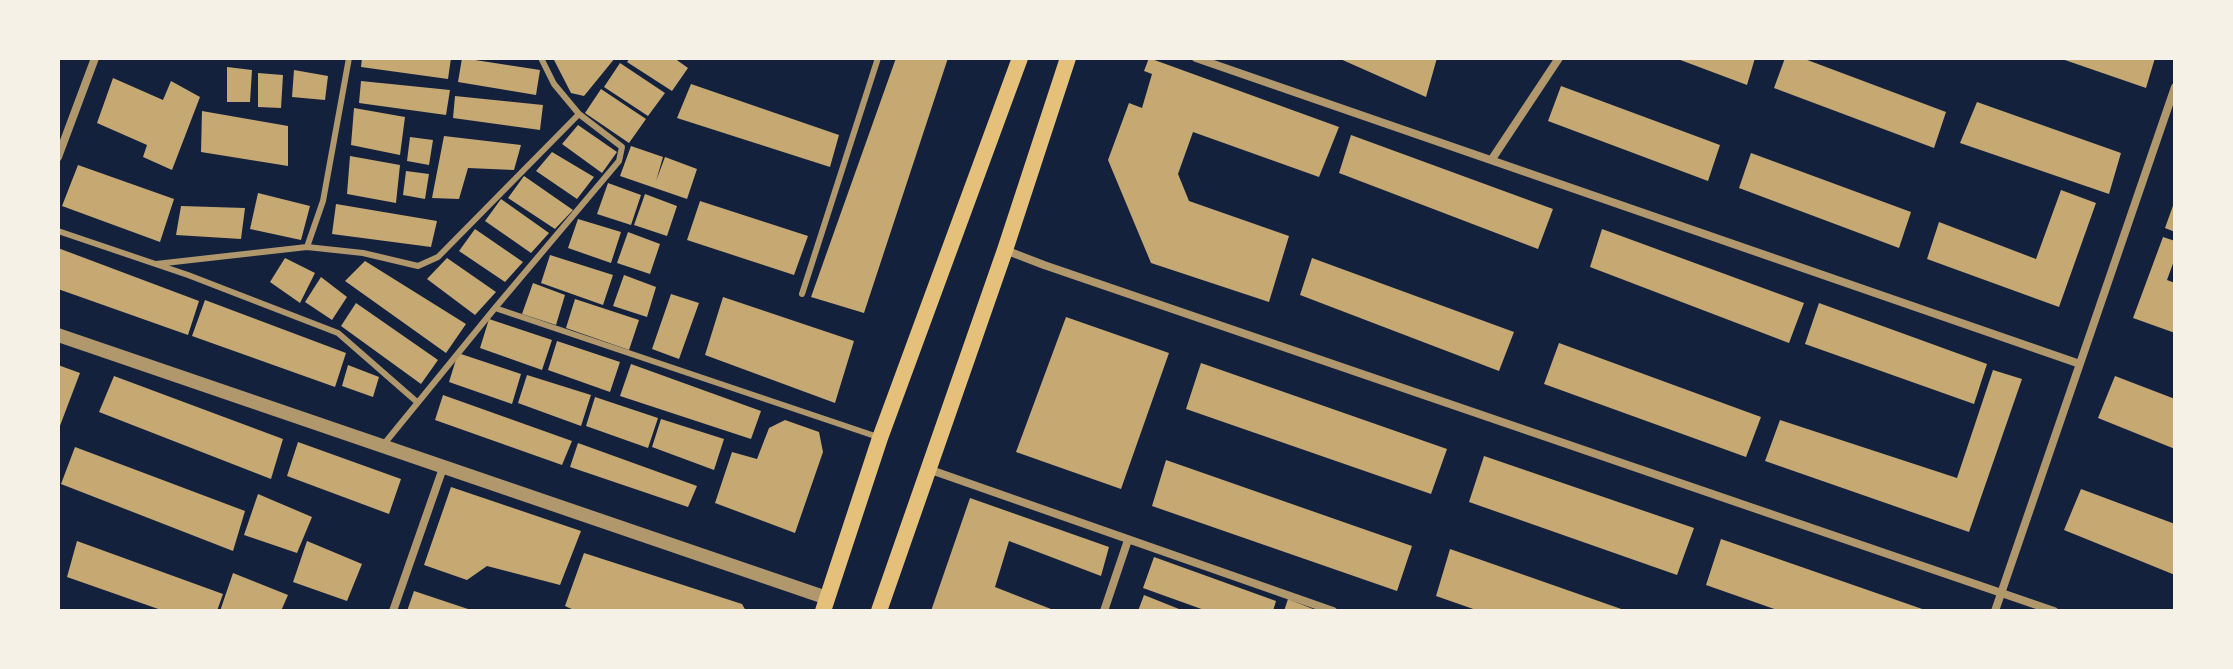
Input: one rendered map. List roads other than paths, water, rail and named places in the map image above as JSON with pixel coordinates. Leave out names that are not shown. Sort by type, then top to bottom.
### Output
[{"type":"main road","points":[[825,605],[880,438],[1020,58]]},
{"type":"main road","points":[[879,611],[1005,250],[1068,58]]},
{"type":"street","points":[[58,157],[95,58]]},
{"type":"street","points":[[1196,58],[2080,364]]},
{"type":"street","points":[[1492,159],[1559,58]]},
{"type":"street","points":[[1995,611],[2175,87]]},
{"type":"street","points":[[1005,250],[2054,611]]},
{"type":"street","points":[[58,335],[825,605]]},
{"type":"street","points":[[393,611],[443,468]]},
{"type":"street","points":[[927,469],[1333,611]]},
{"type":"street","points":[[1104,611],[1128,540]]},
{"type":"lane","points":[[307,247],[323,201],[349,58]]},
{"type":"lane","points":[[382,447],[619,161],[622,147],[579,114],[554,84],[541,58]]},
{"type":"lane","points":[[802,294],[878,58]]},
{"type":"lane","points":[[156,264],[307,247],[363,253],[418,266],[438,257],[579,114]]},
{"type":"lane","points":[[58,231],[156,264],[338,333],[417,402]]},
{"type":"lane","points":[[495,308],[880,438]]}]
